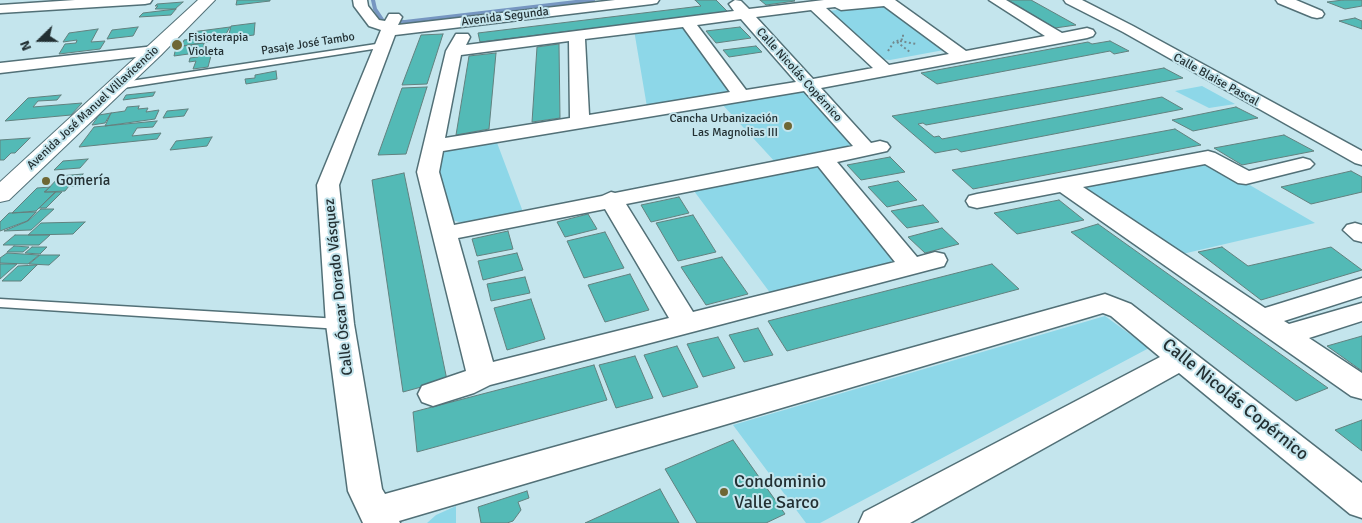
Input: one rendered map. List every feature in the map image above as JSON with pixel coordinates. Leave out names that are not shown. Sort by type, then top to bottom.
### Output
[{"type":"main road","name":"Avenida José Manuel Villavicencio","points":[[0,195],[207,0]]},
{"type":"street","points":[[0,9],[145,0]]},
{"type":"street","points":[[360,0],[361,6],[374,23],[389,25]]},
{"type":"street","name":"Avenida Segunda","points":[[389,25],[546,0]]},
{"type":"street","name":"Avenida Segunda","points":[[389,25],[652,0]]},
{"type":"street","name":"Calle Nicolás Copérnico","points":[[732,0],[752,12],[873,148],[823,158]]},
{"type":"street","points":[[816,7],[858,0]]},
{"type":"street","points":[[482,376],[428,172],[459,43],[577,36],[688,24],[752,12],[887,0],[960,54]]},
{"type":"street","points":[[996,0],[1059,38]]},
{"type":"street","name":"Calle Blaise Pascal","points":[[1071,0],[1128,29],[1362,159]]},
{"type":"street","points":[[1283,0],[1317,14]]},
{"type":"street","points":[[816,7],[885,62]]},
{"type":"street","points":[[688,24],[739,93]]},
{"type":"street","name":"Calle Óscar Dorado Vásquez","points":[[379,517],[365,492],[340,324],[328,185],[389,25]]},
{"type":"street","points":[[434,146],[812,80],[885,62],[960,54],[1087,33]]},
{"type":"street","points":[[577,36],[580,122]]},
{"type":"street","points":[[0,68],[155,51]]},
{"type":"street","points":[[977,201],[1208,157],[1246,178],[1303,164]]},
{"type":"street","points":[[433,394],[463,385],[482,376],[923,263],[823,158],[444,234]]},
{"type":"street","points":[[1065,185],[1263,318],[1362,388]]},
{"type":"street","points":[[611,199],[686,323]]},
{"type":"street","points":[[1263,318],[1362,287]]},
{"type":"street","name":"Calle Nicolás Copérnico","points":[[379,517],[1105,303],[1121,310],[1362,502]]},
{"type":"street","points":[[1286,335],[1362,312]]},
{"type":"street","points":[[877,523],[1182,358]]},
{"type":"lane","name":"Pasaje José Tambo","points":[[117,86],[389,25]]},
{"type":"lane","points":[[0,303],[340,324]]},
{"type":"path","points":[[885,62],[898,41],[904,36],[901,31]]},
{"type":"path","points":[[898,41],[924,45]]},
{"type":"path","points":[[898,41],[914,55],[906,56]]},
{"type":"shaded area","points":[[882,4],[944,50],[890,60],[881,59],[829,11]]},
{"type":"shaded area","points":[[676,25],[684,27],[728,90],[728,93],[647,107],[634,30]]},
{"type":"shaded area","points":[[1202,86],[1235,104],[1209,108],[1175,91]]},
{"type":"shaded area","name":"Cancha Urbanización Las Magnolias III","points":[[801,91],[808,93],[853,143],[849,147],[776,163],[721,103]]},
{"type":"shaded area","points":[[496,140],[523,212],[471,222],[459,222],[449,219],[434,172],[440,153],[447,148]]},
{"type":"shaded area","points":[[1210,164],[1217,166],[1315,223],[1178,255],[1083,189],[1084,187]]},
{"type":"shaded area","points":[[812,166],[824,170],[896,261],[890,265],[771,294],[691,187]]},
{"type":"shaded area","points":[[1105,316],[1149,348],[820,523],[806,523],[733,425]]},
{"type":"shaded area","points":[[456,506],[456,523],[427,523],[436,515]]},
{"type":"building","points":[[237,0],[270,0],[270,1],[236,5]]},
{"type":"building","points":[[695,0],[716,0],[728,12],[480,42],[478,33],[701,6]]},
{"type":"building","points":[[760,0],[794,0],[795,1],[766,5]]},
{"type":"building","points":[[1008,0],[1031,0],[1076,25],[1055,28]]},
{"type":"building","points":[[1362,0],[1362,6],[1345,9],[1327,2]]},
{"type":"building","points":[[183,2],[175,9],[155,9],[158,6],[155,6],[157,4]]},
{"type":"building","points":[[176,9],[171,15],[139,17],[143,13]]},
{"type":"building","points":[[1355,18],[1362,21],[1362,29],[1339,21]]},
{"type":"building","points":[[255,23],[254,35],[223,39],[224,35],[229,34],[231,26]]},
{"type":"building","points":[[138,27],[133,36],[107,39],[112,30]]},
{"type":"building","points":[[230,27],[226,34],[191,39],[192,32]]},
{"type":"building","points":[[740,27],[751,38],[716,43],[706,31]]},
{"type":"building","points":[[98,29],[91,42],[105,41],[100,49],[59,54],[65,44],[76,43],[77,40],[63,42],[69,33]]},
{"type":"building","points":[[443,34],[427,84],[402,85],[421,35]]},
{"type":"building","points":[[223,35],[221,40],[182,46],[184,40]]},
{"type":"building","points":[[1110,41],[1129,51],[1114,54],[1110,51],[937,84],[921,73],[1088,42],[1092,44]]},
{"type":"building","points":[[204,43],[203,52],[174,56],[176,47]]},
{"type":"building","points":[[559,44],[560,118],[532,122],[537,47]]},
{"type":"building","points":[[756,46],[762,52],[729,57],[723,50]]},
{"type":"building","points":[[212,52],[208,67],[193,69],[196,61],[189,62],[190,58]]},
{"type":"building","points":[[496,53],[489,129],[456,135],[469,56]]},
{"type":"building","points":[[1164,68],[1183,78],[926,125],[923,123],[918,124],[934,137],[939,136],[942,139],[1162,97],[1183,109],[961,152],[957,149],[935,153],[892,116]]},
{"type":"building","points":[[276,71],[277,79],[246,84],[245,79],[255,78],[255,75]]},
{"type":"building","points":[[427,87],[406,154],[378,155],[402,88]]},
{"type":"building","points":[[155,92],[153,96],[123,100],[126,95]]},
{"type":"building","points":[[61,95],[57,100],[38,101],[33,107],[82,103],[71,115],[5,121],[28,98]]},
{"type":"building","points":[[139,106],[138,109],[148,108],[146,112],[159,110],[155,119],[105,126],[111,113],[125,111],[127,107]]},
{"type":"building","points":[[1236,107],[1258,118],[1193,131],[1172,120]]},
{"type":"building","points":[[188,109],[184,116],[163,118],[167,111]]},
{"type":"building","points":[[111,113],[105,123],[92,125],[99,115]]},
{"type":"building","points":[[157,121],[153,127],[137,128],[132,136],[161,133],[157,139],[79,147],[94,127]]},
{"type":"building","points":[[1175,129],[1201,145],[973,189],[952,170]]},
{"type":"building","points":[[1284,135],[1314,151],[1242,165],[1214,148]]},
{"type":"building","points":[[212,137],[207,146],[170,150],[176,141]]},
{"type":"building","points":[[30,138],[15,153],[11,153],[4,160],[0,160],[0,140]]},
{"type":"building","points":[[890,157],[905,172],[861,180],[847,165]]},
{"type":"building","points":[[88,159],[80,168],[54,170],[63,161]]},
{"type":"building","points":[[1351,171],[1362,177],[1362,192],[1311,204],[1281,187]]},
{"type":"building","points":[[404,173],[447,380],[403,392],[372,180]]},
{"type":"building","points":[[83,174],[79,179],[85,179],[79,186],[69,186],[65,191],[45,192],[60,176]]},
{"type":"building","points":[[898,181],[917,200],[887,207],[868,187]]},
{"type":"building","points":[[50,187],[44,192],[55,192],[36,211],[12,213],[37,188]]},
{"type":"building","points":[[56,192],[62,192],[46,208],[39,208]]},
{"type":"building","points":[[679,197],[689,213],[651,222],[641,205]]},
{"type":"building","points":[[1059,200],[1084,220],[1017,234],[994,213]]},
{"type":"building","points":[[923,205],[939,222],[907,228],[891,211]]},
{"type":"building","points":[[41,209],[54,209],[31,230],[4,231],[28,221]]},
{"type":"building","points":[[36,212],[27,221],[0,231],[0,222],[9,213]]},
{"type":"building","points":[[588,214],[597,229],[565,237],[557,222]]},
{"type":"building","points":[[693,215],[716,252],[678,261],[656,223]]},
{"type":"building","points":[[85,222],[73,234],[28,235],[41,223]]},
{"type":"building","points":[[1098,224],[1328,388],[1296,401],[1071,232]]},
{"type":"building","points":[[942,228],[959,244],[925,253],[908,237]]},
{"type":"building","points":[[508,231],[513,249],[477,256],[472,239]]},
{"type":"building","points":[[605,232],[624,268],[584,278],[567,241]]},
{"type":"building","points":[[15,235],[50,235],[39,245],[3,245]]},
{"type":"building","points":[[14,246],[29,247],[23,252],[7,252]]},
{"type":"building","points":[[32,247],[47,247],[40,254],[25,253]]},
{"type":"building","points":[[1222,247],[1248,266],[1331,247],[1362,270],[1261,300],[1198,252]]},
{"type":"building","points":[[7,253],[39,255],[28,264],[0,263],[0,258]]},
{"type":"building","points":[[517,253],[523,270],[483,280],[478,261]]},
{"type":"building","points":[[40,255],[60,255],[49,265],[29,264]]},
{"type":"building","points":[[722,257],[748,294],[706,305],[681,267]]},
{"type":"building","points":[[0,264],[17,264],[0,279]]},
{"type":"building","points":[[992,264],[1019,289],[787,351],[768,321]]},
{"type":"building","points":[[37,265],[21,281],[2,281],[18,266]]},
{"type":"building","points":[[630,274],[649,310],[605,322],[588,285]]},
{"type":"building","points":[[525,277],[530,293],[491,301],[487,284]]},
{"type":"building","points":[[531,299],[545,339],[507,350],[494,308]]},
{"type":"building","points":[[758,328],[773,355],[744,362],[729,335]]},
{"type":"building","points":[[1362,336],[1362,371],[1327,346]]},
{"type":"building","points":[[718,337],[735,368],[703,377],[687,344]]},
{"type":"building","points":[[677,346],[698,387],[663,397],[644,355]]},
{"type":"building","points":[[635,356],[653,398],[616,408],[599,365]]},
{"type":"building","points":[[594,365],[607,400],[417,452],[413,412]]},
{"type":"building","points":[[1362,420],[1362,451],[1335,430]]},
{"type":"building","name":"Condominio Valle Sarco","points":[[733,440],[785,514],[766,523],[697,523],[665,469]]},
{"type":"building","points":[[660,489],[679,523],[585,523]]},
{"type":"building","points":[[527,491],[529,498],[518,502],[521,510],[513,521],[507,523],[481,523],[478,507]]},
{"type":"waterway","points":[[373,0],[375,9],[383,21],[405,22],[593,0]]},
{"type":"place","name":"Fisioterapia Violeta","points":[[177,45]]},
{"type":"place","name":"Cancha Urbanización Las Magnolias III","points":[[788,126]]},
{"type":"place","name":"Gomería","points":[[46,181]]},
{"type":"place","name":"Condominio Valle Sarco","points":[[724,492]]}]
